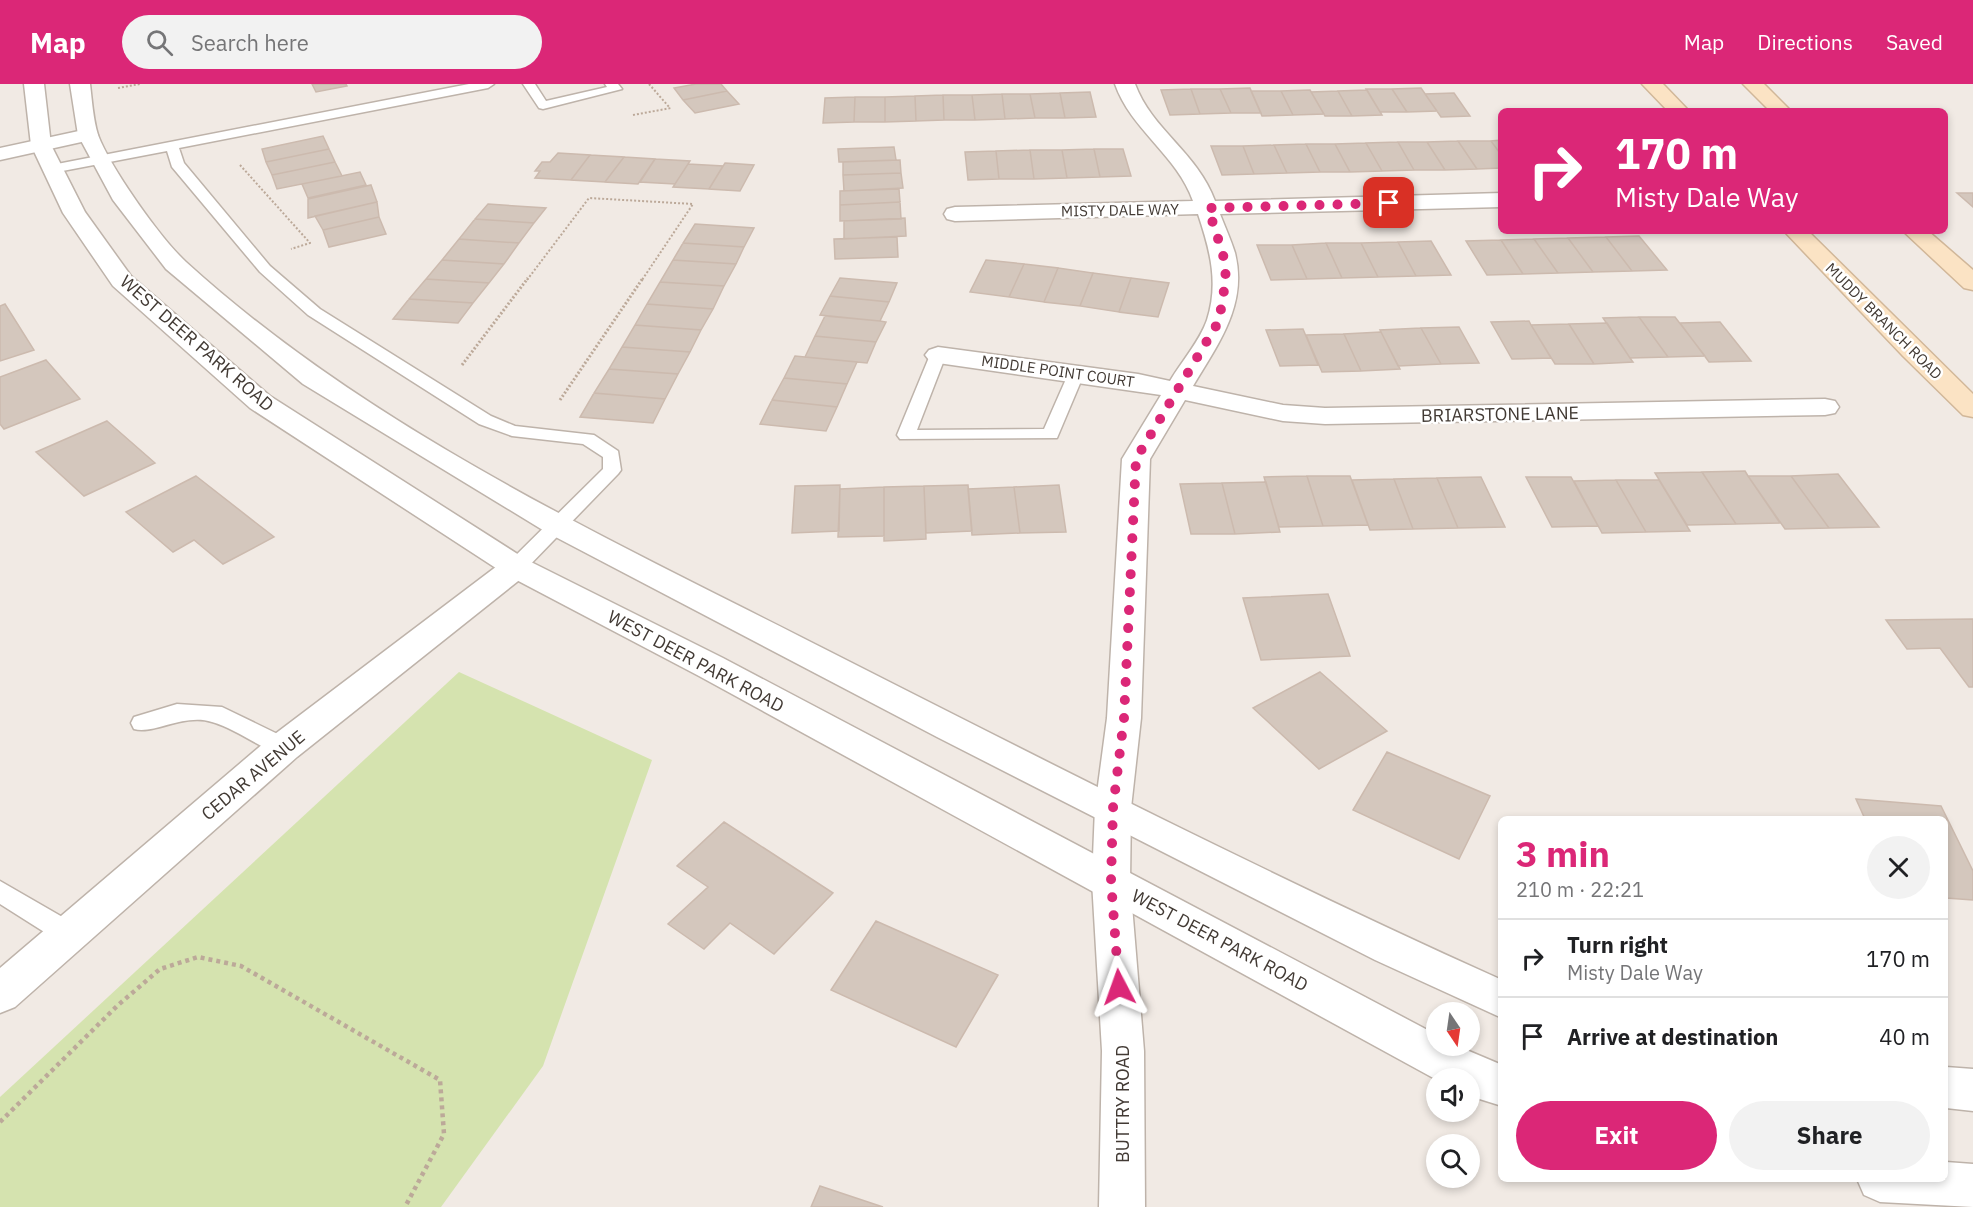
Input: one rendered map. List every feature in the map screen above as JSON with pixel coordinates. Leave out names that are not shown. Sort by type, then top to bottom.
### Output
[{"type":"main road","points":[[1652,84],[1676,108]]},
{"type":"main road","points":[[1754,84],[1778,108]]},
{"type":"main road","name":"MUDDY BRANCH ROAD","points":[[1798,234],[1912,351],[1973,409]]},
{"type":"main road","points":[[1917,234],[1973,283]]},
{"type":"street","name":"WEST DEER PARK ROAD","points":[[34,84],[46,157],[74,213],[122,281],[260,402],[516,567],[711,667],[1472,1076],[1498,1085]]},
{"type":"street","points":[[80,84],[88,135],[124,200],[174,264],[312,378],[398,432],[557,525],[949,728],[1389,948],[1498,998]]},
{"type":"street","name":"BUTTRY ROAD","points":[[1122,1207],[1124,1051],[1111,881],[1113,808],[1124,718],[1136,459],[1210,340],[1219,321],[1226,278],[1223,254],[1197,182],[1176,153],[1151,128],[1130,98],[1125,84]]},
{"type":"street","points":[[0,154],[46,157],[88,135]]},
{"type":"street","name":"MISTY DALE WAY","points":[[955,214],[1498,200]]},
{"type":"street","name":"MIDDLE POINT COURT","points":[[938,355],[1138,382],[1178,391]]},
{"type":"street","name":"BRIARSTONE LANE","points":[[1178,391],[1283,413],[1326,416],[1825,407]]},
{"type":"street","name":"CEDAR AVENUE","points":[[0,994],[284,747],[516,567]]},
{"type":"street","points":[[1948,1088],[1973,1090]]},
{"type":"street","points":[[1915,1182],[1973,1187]]},
{"type":"lane","points":[[46,157],[102,159],[488,84]]},
{"type":"lane","points":[[529,84],[543,105],[616,90],[611,84]]},
{"type":"lane","points":[[172,146],[177,165],[203,198],[265,269],[314,312],[485,420],[512,431],[588,439],[612,455],[612,470],[516,567]]},
{"type":"lane","points":[[938,355],[906,435],[1051,434],[1076,374]]},
{"type":"lane","points":[[142,723],[177,712],[214,713],[284,747]]},
{"type":"lane","points":[[0,891],[69,934]]},
{"type":"path","points":[[626,116],[671,108],[649,84]]},
{"type":"path","points":[[233,157],[310,243],[290,249]]},
{"type":"path","points":[[461,367],[589,198],[693,204],[560,400]]},
{"type":"path","points":[[0,1122],[117,1006],[160,969],[198,957],[241,966],[440,1080],[444,1134],[405,1207]]},
{"type":"green space","points":[[459,672],[652,760],[543,1066],[441,1207],[0,1207],[0,1097]]},
{"type":"building","points":[[312,84],[346,84],[347,86],[316,92]]},
{"type":"building","points":[[696,84],[721,84],[727,91],[683,100],[674,88]]},
{"type":"building","points":[[1250,88],[1261,113],[1231,113],[1220,89]]},
{"type":"building","points":[[1421,88],[1437,111],[1407,112],[1392,89]]},
{"type":"building","points":[[1191,89],[1200,114],[1170,115],[1161,90]]},
{"type":"building","points":[[1191,89],[1220,89],[1231,113],[1200,114]]},
{"type":"building","points":[[1366,89],[1392,89],[1407,112],[1380,112]]},
{"type":"building","points":[[1310,90],[1324,114],[1293,115],[1281,91]]},
{"type":"building","points":[[1367,90],[1382,115],[1352,116],[1338,91]]},
{"type":"building","points":[[727,91],[739,104],[695,113],[683,100]]},
{"type":"building","points":[[1251,91],[1281,91],[1293,115],[1262,116]]},
{"type":"building","points":[[1338,91],[1352,116],[1325,116],[1311,92]]},
{"type":"building","points":[[1090,92],[1096,117],[1065,118],[1060,93]]},
{"type":"building","points":[[1060,93],[1065,118],[1035,118],[1030,94]]},
{"type":"building","points":[[1454,93],[1470,116],[1441,117],[1425,94]]},
{"type":"building","points":[[1002,94],[1030,94],[1035,118],[1005,119]]},
{"type":"building","points":[[1002,94],[1005,119],[975,120],[972,95]]},
{"type":"building","points":[[943,95],[972,95],[975,120],[944,120]]},
{"type":"building","points":[[943,95],[944,120],[916,121],[915,96]]},
{"type":"building","points":[[915,96],[916,121],[885,122],[885,97]]},
{"type":"building","points":[[855,97],[885,97],[885,122],[854,122]]},
{"type":"building","points":[[855,97],[854,122],[823,123],[825,98]]},
{"type":"building","points":[[323,136],[329,149],[266,162],[262,149]]},
{"type":"building","points":[[1498,140],[1498,151],[1491,141]]},
{"type":"building","points":[[1458,141],[1477,169],[1445,170],[1427,142]]},
{"type":"building","points":[[1458,141],[1491,141],[1498,151],[1498,168],[1477,169]]},
{"type":"building","points":[[1398,142],[1414,170],[1382,171],[1366,143]]},
{"type":"building","points":[[1398,142],[1427,142],[1445,170],[1414,170]]},
{"type":"building","points":[[1366,143],[1382,171],[1350,172],[1335,144]]},
{"type":"building","points":[[1306,144],[1320,172],[1287,173],[1274,145]]},
{"type":"building","points":[[1306,144],[1335,144],[1350,172],[1320,172]]},
{"type":"building","points":[[1274,145],[1287,173],[1254,174],[1243,146]]},
{"type":"building","points":[[1211,146],[1243,146],[1254,174],[1222,175]]},
{"type":"building","points":[[894,147],[896,160],[839,162],[838,149]]},
{"type":"building","points":[[329,149],[335,162],[272,175],[266,162]]},
{"type":"building","points":[[1094,149],[1123,149],[1131,176],[1100,177]]},
{"type":"building","points":[[1094,149],[1100,177],[1067,178],[1062,150]]},
{"type":"building","points":[[1030,150],[1062,150],[1067,178],[1034,179]]},
{"type":"building","points":[[1030,150],[1034,179],[999,179],[996,151]]},
{"type":"building","points":[[996,151],[999,179],[968,180],[965,152]]},
{"type":"building","points":[[558,153],[590,155],[571,180],[535,178],[540,171],[535,171],[542,162],[550,162]]},
{"type":"building","points":[[590,155],[624,157],[605,182],[571,180]]},
{"type":"building","points":[[624,157],[655,159],[638,184],[605,182]]},
{"type":"building","points":[[655,159],[690,161],[675,184],[640,182]]},
{"type":"building","points":[[900,160],[901,173],[843,175],[843,162]]},
{"type":"building","points":[[335,162],[342,176],[277,189],[272,175]]},
{"type":"building","points":[[725,163],[754,165],[740,191],[709,189]]},
{"type":"building","points":[[688,164],[723,166],[709,189],[673,187]]},
{"type":"building","points":[[360,172],[366,185],[308,198],[302,184]]},
{"type":"building","points":[[901,173],[903,188],[844,191],[843,175]]},
{"type":"building","points":[[371,185],[377,202],[308,218],[308,199]]},
{"type":"building","points":[[899,189],[900,202],[840,205],[840,191]]},
{"type":"building","points":[[1957,193],[1973,193],[1973,207]]},
{"type":"building","points":[[377,202],[379,217],[323,230],[315,216]]},
{"type":"building","points":[[900,202],[901,219],[840,221],[840,205]]},
{"type":"building","points":[[488,204],[546,208],[534,223],[475,219]]},
{"type":"building","points":[[379,217],[386,234],[329,247],[323,230]]},
{"type":"building","points":[[905,218],[906,236],[844,239],[844,221]]},
{"type":"building","points":[[475,219],[534,223],[519,243],[459,239]]},
{"type":"building","points":[[695,224],[754,228],[744,247],[683,243]]},
{"type":"building","points":[[1639,236],[1667,270],[1632,271],[1606,237]]},
{"type":"building","points":[[897,237],[898,257],[835,259],[834,239]]},
{"type":"building","points":[[1606,237],[1632,271],[1593,272],[1568,238]]},
{"type":"building","points":[[1568,238],[1593,272],[1558,273],[1534,239]]},
{"type":"building","points":[[459,239],[519,243],[504,264],[442,260]]},
{"type":"building","points":[[1534,239],[1558,273],[1523,274],[1501,240]]},
{"type":"building","points":[[1501,240],[1523,274],[1487,275],[1466,241]]},
{"type":"building","points":[[1431,241],[1451,275],[1416,276],[1398,242]]},
{"type":"building","points":[[1398,242],[1416,276],[1378,277],[1361,243]]},
{"type":"building","points":[[683,243],[744,247],[736,264],[673,260]]},
{"type":"building","points":[[1326,243],[1342,278],[1307,279],[1292,245]]},
{"type":"building","points":[[1326,243],[1361,243],[1378,277],[1342,278]]},
{"type":"building","points":[[1257,245],[1292,245],[1307,279],[1271,280]]},
{"type":"building","points":[[442,260],[504,264],[489,283],[426,279]]},
{"type":"building","points":[[673,260],[736,264],[724,286],[660,282]]},
{"type":"building","points":[[986,260],[1024,264],[1009,297],[970,292]]},
{"type":"building","points":[[1024,264],[1058,268],[1044,302],[1009,297]]},
{"type":"building","points":[[1058,268],[1093,273],[1080,306],[1044,302]]},
{"type":"building","points":[[1093,273],[1131,278],[1119,312],[1080,306]]},
{"type":"building","points":[[840,278],[897,283],[889,302],[830,296]]},
{"type":"building","points":[[1131,278],[1169,283],[1158,317],[1119,312]]},
{"type":"building","points":[[426,279],[489,283],[473,303],[409,299]]},
{"type":"building","points":[[660,282],[724,286],[713,309],[647,304]]},
{"type":"building","points":[[830,296],[889,302],[880,321],[820,315]]},
{"type":"building","points":[[409,299],[473,303],[458,323],[393,319]]},
{"type":"building","points":[[5,304],[34,350],[0,361],[0,306]]},
{"type":"building","points":[[647,304],[713,309],[701,330],[635,325]]},
{"type":"building","points":[[825,316],[886,322],[876,342],[815,336]]},
{"type":"building","points":[[1639,317],[1668,357],[1630,358],[1603,318]]},
{"type":"building","points":[[1639,317],[1675,317],[1705,356],[1668,357]]},
{"type":"building","points":[[1529,321],[1551,358],[1512,359],[1491,322]]},
{"type":"building","points":[[1720,322],[1751,361],[1709,362],[1680,323]]},
{"type":"building","points":[[1607,323],[1633,362],[1594,364],[1569,324]]},
{"type":"building","points":[[1569,324],[1594,364],[1555,364],[1531,325]]},
{"type":"building","points":[[635,325],[701,330],[690,352],[622,347]]},
{"type":"building","points":[[1459,327],[1479,363],[1441,364],[1421,328]]},
{"type":"building","points":[[1421,328],[1441,364],[1398,366],[1380,330]]},
{"type":"building","points":[[1303,329],[1318,365],[1280,366],[1266,330]]},
{"type":"building","points":[[1381,332],[1400,369],[1361,371],[1344,334]]},
{"type":"building","points":[[1344,334],[1361,371],[1322,372],[1306,335]]},
{"type":"building","points":[[815,336],[876,342],[867,363],[805,357]]},
{"type":"building","points":[[622,347],[690,352],[678,374],[609,369]]},
{"type":"building","points":[[795,356],[857,362],[847,384],[784,378]]},
{"type":"building","points":[[46,360],[80,399],[4,429],[0,424],[0,377]]},
{"type":"building","points":[[609,369],[678,374],[665,399],[594,393]]},
{"type":"building","points":[[784,378],[847,384],[837,407],[772,400]]},
{"type":"building","points":[[594,393],[665,399],[653,423],[580,417]]},
{"type":"building","points":[[772,400],[837,407],[826,431],[760,424]]},
{"type":"building","points":[[107,421],[155,463],[84,496],[36,452]]},
{"type":"building","points":[[1745,471],[1780,523],[1736,524],[1702,472]]},
{"type":"building","points":[[1702,472],[1736,524],[1687,525],[1655,473]]},
{"type":"building","points":[[1838,474],[1879,527],[1829,528],[1791,476]]},
{"type":"building","points":[[196,476],[274,537],[223,564],[194,540],[173,552],[126,512]]},
{"type":"building","points":[[1307,476],[1323,526],[1279,527],[1264,477]]},
{"type":"building","points":[[1307,476],[1350,476],[1368,525],[1323,526]]},
{"type":"building","points":[[1748,476],[1791,476],[1829,528],[1785,529]]},
{"type":"building","points":[[1481,477],[1505,527],[1458,528],[1437,478]]},
{"type":"building","points":[[1526,477],[1571,477],[1598,526],[1552,527]]},
{"type":"building","points":[[1437,478],[1458,528],[1413,529],[1394,479]]},
{"type":"building","points":[[1394,479],[1413,529],[1370,530],[1352,480]]},
{"type":"building","points":[[1616,480],[1646,532],[1602,533],[1574,481]]},
{"type":"building","points":[[1616,480],[1659,480],[1690,531],[1646,532]]},
{"type":"building","points":[[1266,482],[1280,532],[1235,534],[1222,483]]},
{"type":"building","points":[[1222,483],[1235,534],[1191,534],[1180,484]]},
{"type":"building","points":[[840,485],[839,531],[792,533],[795,486]]},
{"type":"building","points":[[968,485],[972,531],[926,533],[924,486]]},
{"type":"building","points":[[1059,485],[1066,532],[1020,533],[1014,487]]},
{"type":"building","points":[[924,486],[926,539],[884,541],[884,487]]},
{"type":"building","points":[[884,487],[884,536],[838,537],[840,489]]},
{"type":"building","points":[[1014,487],[1020,533],[972,535],[968,489]]},
{"type":"building","points":[[1328,594],[1350,656],[1261,660],[1243,598]]},
{"type":"building","points":[[1973,619],[1973,687],[1969,687],[1940,648],[1907,649],[1886,620]]},
{"type":"building","points":[[1320,672],[1387,731],[1319,769],[1253,708]]},
{"type":"building","points":[[1387,752],[1490,796],[1459,859],[1353,810]]},
{"type":"building","points":[[1856,799],[1941,806],[1946,816],[1864,816]]},
{"type":"building","points":[[1948,820],[1973,871],[1973,900],[1948,898]]},
{"type":"building","points":[[724,822],[833,893],[774,954],[730,923],[704,949],[668,924],[708,887],[677,866]]},
{"type":"building","points":[[876,921],[998,975],[956,1047],[831,990]]},
{"type":"building","points":[[820,1186],[883,1207],[811,1207]]},
{"type":"route","points":[[1119,987],[1111,881],[1113,808],[1124,718],[1136,459],[1210,340],[1219,321],[1226,278],[1223,254],[1208,208],[1389,203]]}]
